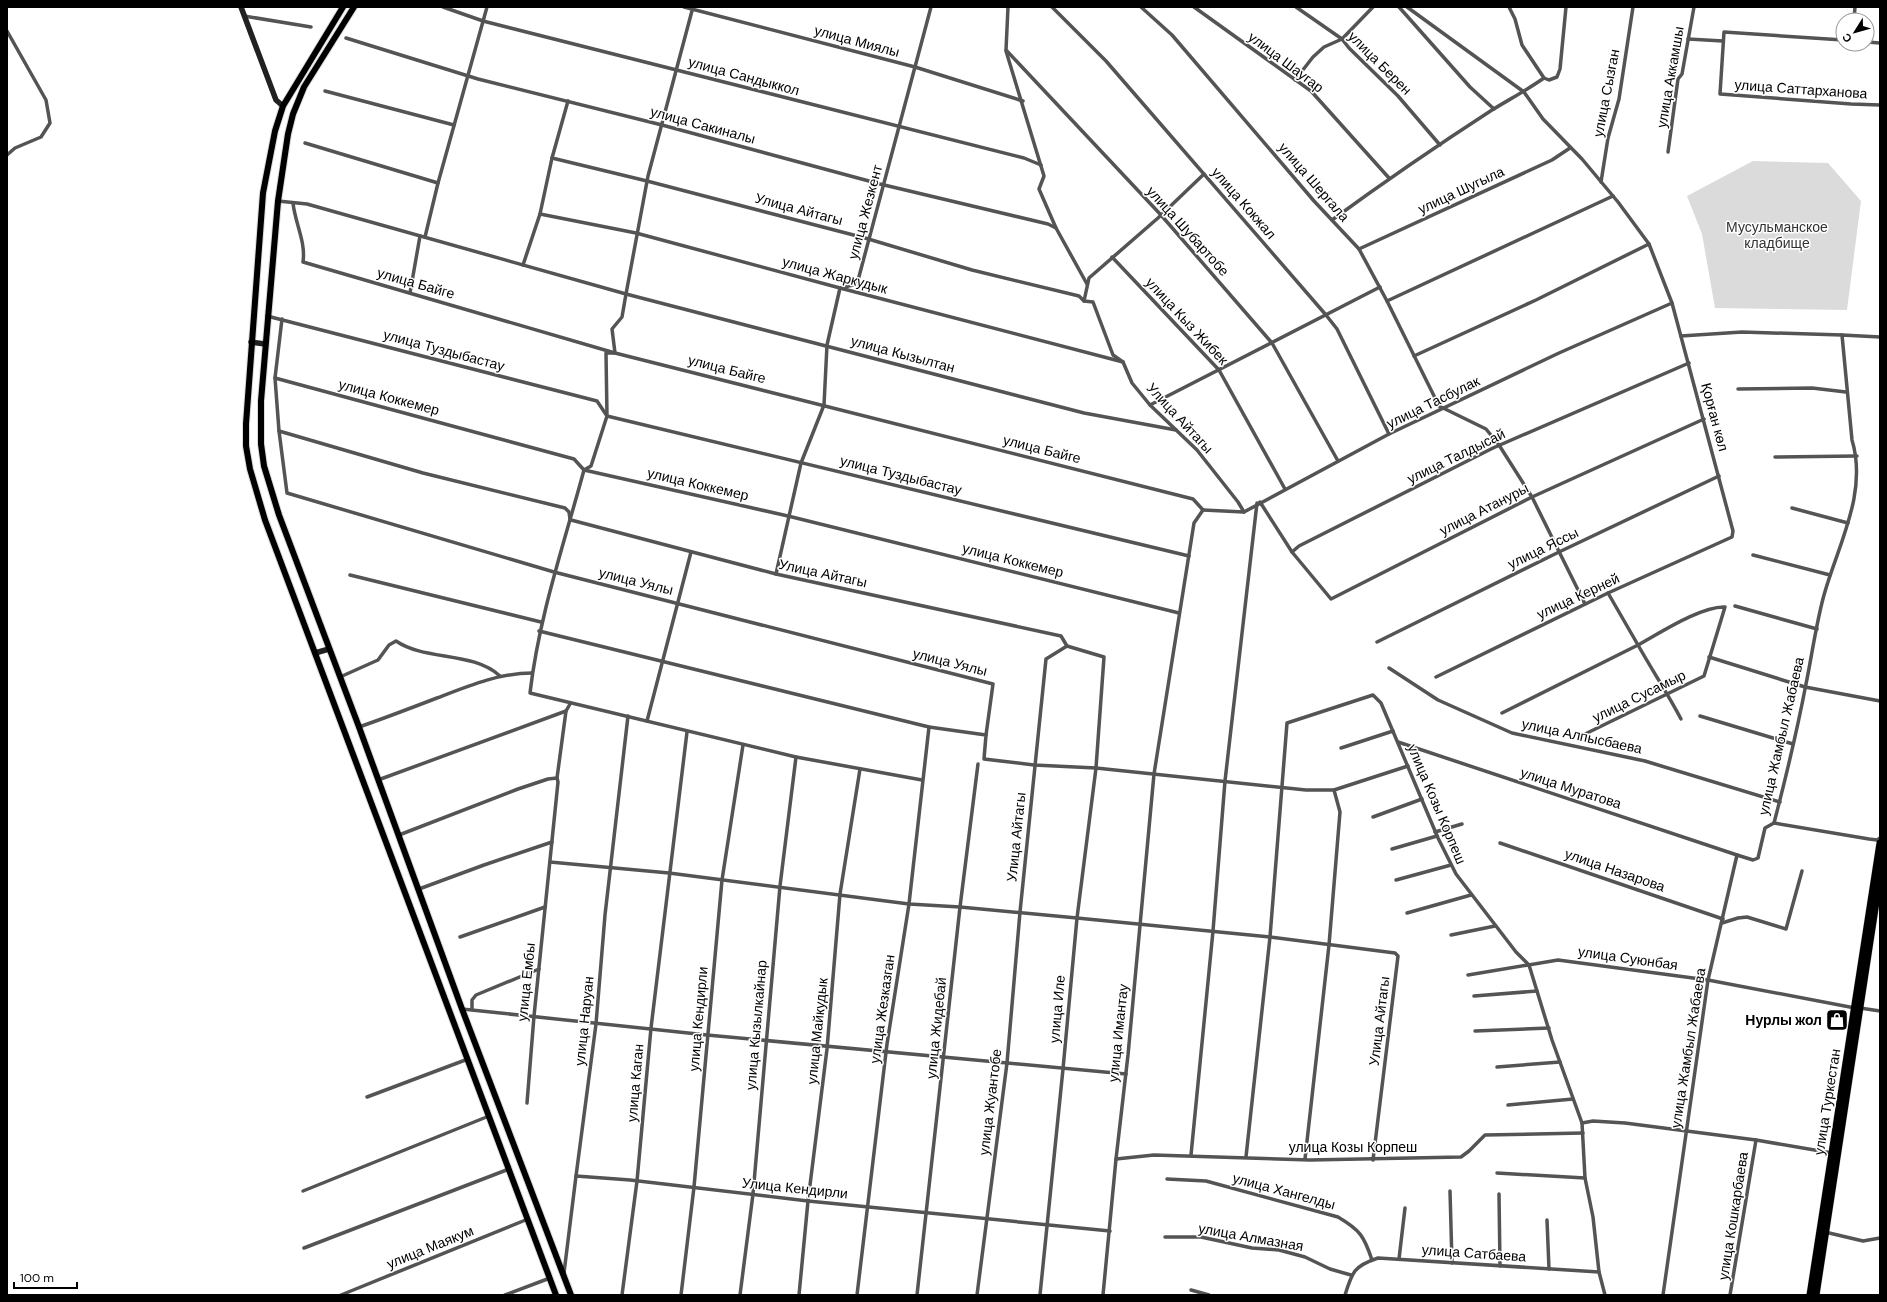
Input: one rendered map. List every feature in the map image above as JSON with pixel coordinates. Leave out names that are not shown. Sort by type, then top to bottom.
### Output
[{"type":"highway","name":"улица Туркестан","points":[[1816,1295],[1880,843]]},
{"type":"highway","name":"улица Туркестан","points":[[1810,1295],[1832,1153],[1880,876]]},
{"type":"main road","points":[[343,7],[283,106],[275,131],[263,193],[251,342],[246,446],[250,469],[265,520],[556,1295]]},
{"type":"main road","points":[[354,7],[304,87],[293,114],[288,134],[278,201],[265,344],[260,424],[264,466],[279,515],[399,835],[462,1009],[571,1295]]},
{"type":"main road","points":[[481,1095],[493,1090]]},
{"type":"street","points":[[241,7],[276,100],[283,106]]},
{"type":"street","name":"улица Сандыккол","points":[[443,7],[483,21],[899,128],[1024,158],[1041,164]]},
{"type":"street","points":[[425,237],[438,183],[487,7]]},
{"type":"street","name":"улица Миялы","points":[[684,7],[693,8],[915,67],[1022,101]]},
{"type":"street","name":"улица Жезкент","points":[[840,288],[857,284],[931,7]]},
{"type":"street","points":[[1008,7],[1006,50],[1044,176],[1039,190],[1056,228],[1087,284]]},
{"type":"street","name":"улица Кокжал","points":[[1052,7],[1106,61],[1326,314],[1336,330],[1389,434]]},
{"type":"street","name":"улица Шергала","points":[[1141,7],[1172,35],[1332,220],[1359,249],[1387,301],[1434,397],[1439,406],[1444,408]]},
{"type":"street","name":"улица Шаугар","points":[[1194,7],[1311,91],[1390,178]]},
{"type":"street","name":"улица Берен","points":[[1296,7],[1342,39],[1349,48],[1398,96],[1440,145]]},
{"type":"street","points":[[1294,80],[1313,57],[1324,47],[1342,39],[1373,7]]},
{"type":"street","points":[[1399,7],[1470,87],[1494,109]]},
{"type":"street","name":"Қорған көл","points":[[1407,7],[1524,92],[1543,119],[1613,196],[1649,244],[1672,303],[1689,363],[1733,532],[1732,537]]},
{"type":"street","points":[[1509,7],[1515,18],[1522,45],[1544,78],[1549,80],[1557,77],[1560,69],[1566,7]]},
{"type":"street","name":"улица Сызган","points":[[1601,182],[1608,138],[1619,99],[1633,7]]},
{"type":"street","name":"улица Аккамшы","points":[[1668,152],[1678,79],[1682,74],[1694,7]]},
{"type":"street","points":[[693,8],[647,180],[636,233],[622,317],[612,329],[616,353],[606,353],[607,416],[591,466],[584,470],[571,520],[554,572],[539,631],[530,693],[570,704],[628,716],[687,732],[796,757],[922,780]]},
{"type":"street","points":[[244,16],[311,27]]},
{"type":"street","points":[[336,18],[344,21]]},
{"type":"street","points":[[7,31],[46,100],[50,123],[41,137],[15,148],[7,155]]},
{"type":"street","points":[[1688,39],[1724,41],[1724,32],[1835,39]]},
{"type":"street","name":"улица Сакиналы","points":[[346,38],[478,79],[662,125],[883,184],[1048,224],[1056,228]]},
{"type":"street","name":"улица Саттарханова","points":[[1724,41],[1720,94],[1880,105]]},
{"type":"street","name":"улица Шубартобе","points":[[1006,50],[1161,215],[1272,343],[1338,461]]},
{"type":"street","points":[[1332,220],[1390,178],[1494,109],[1524,92],[1544,78]]},
{"type":"street","points":[[325,91],[454,126]]},
{"type":"street","points":[[522,265],[540,214],[552,158],[568,102]]},
{"type":"street","points":[[305,143],[438,183]]},
{"type":"street","name":"улица Шугыла","points":[[1359,249],[1525,173],[1552,160],[1570,148]]},
{"type":"street","name":"Улица Айтагы","points":[[552,158],[647,180],[869,239],[972,270],[1080,296],[1084,301],[1093,302],[1113,355],[1123,362],[1132,383],[1150,405],[1197,450],[1238,502],[1244,512]]},
{"type":"street","points":[[1084,301],[1089,278],[1161,215],[1204,174]]},
{"type":"street","points":[[1387,301],[1613,196]]},
{"type":"street","name":"улица Кызылтан","points":[[278,201],[307,204],[626,294],[1084,413],[1176,430]]},
{"type":"street","name":"улица Байге","points":[[293,203],[294,214],[304,254],[303,262],[616,353],[824,404],[1193,499],[1203,510]]},
{"type":"street","name":"улица Жаркудык","points":[[540,214],[636,233],[1123,362]]},
{"type":"street","points":[[410,293],[420,236]]},
{"type":"street","points":[[1414,356],[1536,300],[1649,244]]},
{"type":"street","name":"улица Кыз Жибек","points":[[1112,257],[1219,370],[1285,489]]},
{"type":"street","points":[[776,574],[801,463],[824,404],[827,345],[840,288]]},
{"type":"street","points":[[1150,405],[1326,314],[1380,288]]},
{"type":"street","name":"улица Тасбулак","points":[[1244,512],[1389,434],[1622,324],[1672,303]]},
{"type":"street","name":"улица Туздыбастау","points":[[268,316],[597,401],[607,416],[1189,556]]},
{"type":"street","points":[[282,319],[275,378],[279,431],[422,473],[565,508],[569,512],[571,520]]},
{"type":"street","points":[[1681,336],[1742,332],[1880,337]]},
{"type":"street","name":"улица Жамбыл Жабаева","points":[[1663,1295],[1708,980],[1737,855],[1753,860],[1758,858],[1765,828],[1774,823],[1793,744],[1824,595],[1848,523],[1856,485],[1857,456],[1852,440],[1846,392],[1842,335]]},
{"type":"street","points":[[251,342],[265,344]]},
{"type":"street","name":"улица Талдысай","points":[[1292,552],[1299,546],[1500,445],[1689,363]]},
{"type":"street","name":"улица Коккемер","points":[[275,378],[574,459],[584,470],[788,516],[1179,613]]},
{"type":"street","points":[[1738,389],[1812,388],[1846,392]]},
{"type":"street","points":[[1444,408],[1486,429],[1500,445],[1532,497],[1584,604]]},
{"type":"street","name":"улица Атануры","points":[[1292,552],[1331,599],[1532,497],[1704,419]]},
{"type":"street","name":"улица Уялы","points":[[279,431],[287,493],[554,572],[993,684],[986,735]]},
{"type":"street","points":[[1775,457],[1857,456]]},
{"type":"street","name":"улица Яссы","points":[[1377,642],[1559,552],[1718,476]]},
{"type":"street","points":[[1259,503],[1292,552]]},
{"type":"street","points":[[1191,1155],[1213,931],[1225,781],[1259,503]]},
{"type":"street","points":[[1792,508],[1848,523]]},
{"type":"street","points":[[1203,510],[1244,512]]},
{"type":"street","name":"улица Имантау","points":[[1103,1295],[1126,1074],[1154,774],[1194,523],[1203,510]]},
{"type":"street","name":"Улица Айтагы","points":[[571,520],[776,574],[1061,636],[1067,646],[1104,657],[1096,768]]},
{"type":"street","name":"улица Керней","points":[[1436,677],[1584,604],[1732,537]]},
{"type":"street","points":[[647,721],[690,552]]},
{"type":"street","points":[[1753,555],[1830,575]]},
{"type":"street","points":[[350,575],[541,622]]},
{"type":"street","points":[[1608,593],[1682,719]]},
{"type":"street","points":[[1735,606],[1817,629]]},
{"type":"street","points":[[1502,713],[1687,619],[1715,607],[1725,607],[1709,657],[1805,687],[1880,701]]},
{"type":"street","points":[[539,631],[929,727],[986,735],[984,759],[1034,765],[1096,768],[1282,787],[1334,790],[1408,766]]},
{"type":"street","points":[[340,677],[378,660],[389,645],[396,641],[409,648],[486,666],[500,676]]},
{"type":"street","name":"Улица Айтагы","points":[[1020,912],[1046,659],[1067,646]]},
{"type":"street","points":[[315,653],[329,649]]},
{"type":"street","name":"улица Сусамыр","points":[[1583,735],[1668,695],[1704,676],[1709,657]]},
{"type":"street","name":"улица Алпысбаева","points":[[1389,668],[1438,700],[1512,733],[1645,761],[1780,802]]},
{"type":"street","points":[[359,728],[467,686],[515,673],[532,673]]},
{"type":"street","name":"улица Козы Корпеш","points":[[1282,787],[1287,723],[1373,695],[1381,703],[1437,836],[1456,874],[1495,926],[1528,965],[1548,1028],[1582,1123],[1584,1178],[1593,1217],[1599,1272]]},
{"type":"street","points":[[378,780],[566,711],[570,704]]},
{"type":"street","name":"улица Ембы","points":[[527,1104],[534,1016],[558,782],[557,778],[566,711]]},
{"type":"street","name":"улица Наруан","points":[[576,1176],[596,1024],[610,869],[628,716]]},
{"type":"street","points":[[1700,716],[1793,744]]},
{"type":"street","name":"улица Жезказган","points":[[857,1295],[886,1052],[909,904],[929,727]]},
{"type":"street","points":[[1341,748],[1393,731]]},
{"type":"street","name":"улица Каган","points":[[622,1295],[637,1181],[651,1028],[687,732]]},
{"type":"street","name":"улица Муратова","points":[[1398,742],[1737,855]]},
{"type":"street","name":"улица Кендирли","points":[[681,1295],[694,1187],[722,880],[743,745]]},
{"type":"street","name":"улица Кызылкайнар","points":[[740,1295],[753,1194],[780,886],[796,757]]},
{"type":"street","name":"улица Жидебай","points":[[917,1295],[960,906],[978,764]]},
{"type":"street","name":"улица Иле","points":[[1040,1295],[1077,918],[1096,768]]},
{"type":"street","name":"улица Майкудык","points":[[799,1295],[808,1201],[827,1046],[840,894],[860,769]]},
{"type":"street","points":[[399,835],[518,789],[548,779],[557,778]]},
{"type":"street","points":[[1246,1157],[1270,937],[1282,787]]},
{"type":"street","points":[[1305,1159],[1329,945],[1340,812],[1334,790]]},
{"type":"street","points":[[1373,818],[1422,799]]},
{"type":"street","points":[[1774,823],[1869,839],[1877,840],[1880,838]]},
{"type":"street","points":[[1436,832],[1462,824]]},
{"type":"street","points":[[1392,849],[1437,836]]},
{"type":"street","points":[[419,890],[484,865],[552,842]]},
{"type":"street","name":"улица Назарова","points":[[1500,843],[1722,921]]},
{"type":"street","points":[[550,862],[610,869],[669,873],[780,886],[909,904],[960,906],[1270,937]]},
{"type":"street","points":[[1396,880],[1451,865]]},
{"type":"street","points":[[1722,921],[1748,917],[1786,929],[1802,871]]},
{"type":"street","points":[[1408,912],[1471,895]]},
{"type":"street","points":[[460,937],[545,907]]},
{"type":"street","name":"улица Жуантобе","points":[[977,1295],[1007,1063],[1020,912]]},
{"type":"street","points":[[1452,935],[1495,926]]},
{"type":"street","name":"Улица Айтагы","points":[[1270,937],[1393,952],[1398,956],[1373,1160]]},
{"type":"street","name":"улица Суюнбая","points":[[1468,975],[1558,960],[1708,980],[1880,1011]]},
{"type":"street","points":[[472,1010],[472,1000],[476,995],[539,969]]},
{"type":"street","points":[[1474,996],[1537,991]]},
{"type":"street","points":[[462,1009],[707,1035],[1126,1074]]},
{"type":"street","points":[[1475,1031],[1548,1028]]},
{"type":"street","points":[[367,1097],[468,1059]]},
{"type":"street","points":[[1497,1067],[1560,1062]]},
{"type":"street","points":[[1508,1105],[1573,1099]]},
{"type":"street","points":[[303,1191],[489,1116]]},
{"type":"street","points":[[1582,1123],[1593,1121],[1625,1123],[1756,1140],[1832,1153]]},
{"type":"street","name":"улица Козы Корпеш","points":[[1116,1159],[1154,1155],[1373,1160],[1461,1157],[1469,1152],[1485,1135],[1583,1133]]},
{"type":"street","name":"улица Кошкарбаева","points":[[1730,1295],[1756,1140]]},
{"type":"street","points":[[304,1248],[509,1169]]},
{"type":"street","points":[[1497,1173],[1584,1178]]},
{"type":"street","points":[[564,1274],[576,1176]]},
{"type":"street","name":"Улица Кендирли","points":[[576,1176],[694,1187],[808,1201],[1046,1223],[1110,1231]]},
{"type":"street","name":"улица Хангелды","points":[[1167,1179],[1206,1181],[1338,1217],[1356,1227],[1368,1247],[1372,1260]]},
{"type":"street","points":[[1450,1191],[1452,1263]]},
{"type":"street","points":[[1499,1194],[1500,1266]]},
{"type":"street","points":[[1399,1259],[1405,1208]]},
{"type":"street","name":"улица Маякум","points":[[341,1295],[352,1293],[528,1219]]},
{"type":"street","points":[[1547,1220],[1549,1269]]},
{"type":"street","points":[[1825,1232],[1863,1241],[1880,1238]]},
{"type":"street","name":"улица Алмазная","points":[[1165,1237],[1201,1237],[1252,1248],[1279,1250],[1305,1257],[1330,1269],[1351,1275]]},
{"type":"street","name":"улица Сатбаева","points":[[1351,1275],[1362,1263],[1378,1258],[1599,1272]]},
{"type":"street","points":[[1599,1272],[1604,1295]]},
{"type":"street","points":[[1346,1295],[1351,1275]]},
{"type":"street","points":[[505,1295],[550,1278]]},
{"type":"street","points":[[1191,1290],[1209,1295]]},
{"type":"green space","name":"Мусульманское кладбище","points":[[1753,161],[1828,163],[1861,201],[1847,310],[1715,308],[1702,234],[1687,196]]},
{"type":"place","name":"Нурлы жол","points":[[1837,1020]]}]
